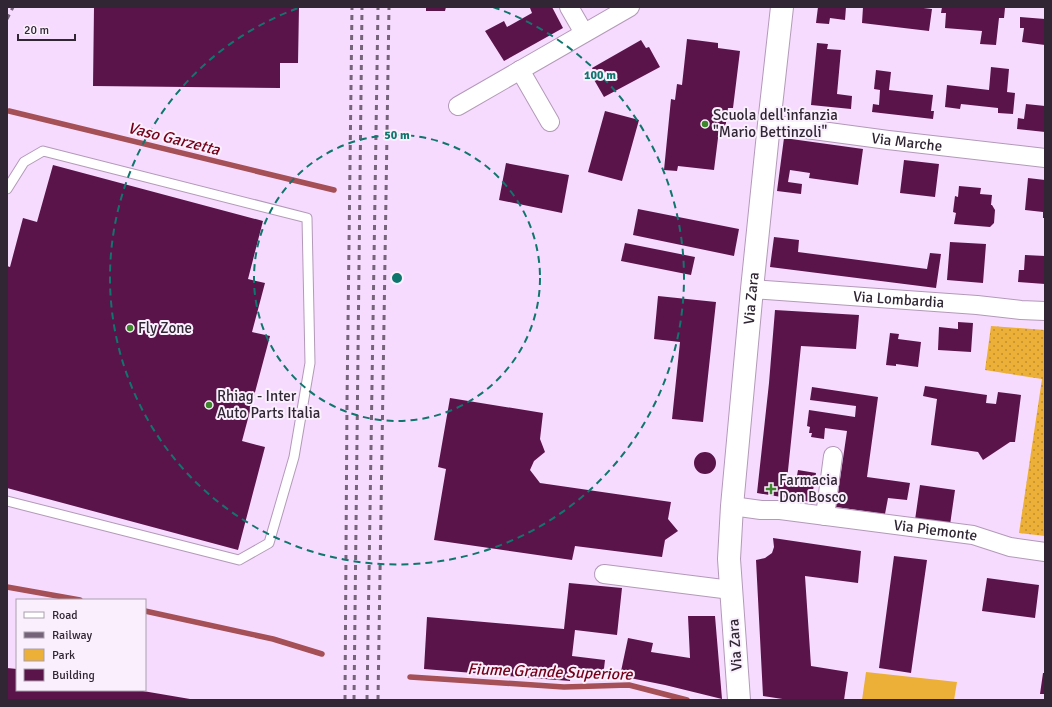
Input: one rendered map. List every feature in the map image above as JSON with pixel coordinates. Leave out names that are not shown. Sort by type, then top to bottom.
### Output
[{"type":"street","points":[[568,7],[584,33]]},
{"type":"street","points":[[458,106],[630,7]]},
{"type":"street","name":"Via Zara","points":[[739,700],[729,559],[732,506],[752,289],[782,7]]},
{"type":"street","points":[[520,70],[550,122]]},
{"type":"street","name":"Via Marche","points":[[769,124],[888,140],[1045,158]]},
{"type":"street","name":"Via Lombardia","points":[[752,289],[977,305],[1021,310],[1045,310]]},
{"type":"street","points":[[825,516],[834,456]]},
{"type":"street","name":"Via Piemonte","points":[[732,506],[761,510],[780,510],[973,535],[1010,547],[1045,552]]},
{"type":"street","points":[[604,574],[731,590]]},
{"type":"lane","points":[[7,189],[24,162],[43,151],[307,218],[310,363],[294,457],[269,543],[239,560],[7,501]]},
{"type":"green space","points":[[991,326],[1045,330],[1045,536],[1019,533],[1042,379],[985,370]]},
{"type":"green space","points":[[866,672],[957,682],[954,700],[862,700]]},
{"type":"building","points":[[94,7],[299,7],[298,63],[280,63],[280,88],[93,86]]},
{"type":"building","points":[[426,7],[446,7],[445,11],[426,11]]},
{"type":"building","points":[[552,7],[563,28],[504,61],[485,31],[504,21],[507,27],[532,13],[530,8]]},
{"type":"building","points":[[818,7],[846,7],[845,20],[830,18],[829,24],[816,23]]},
{"type":"building","points":[[863,7],[915,7],[932,9],[929,31],[862,23]]},
{"type":"building","points":[[942,7],[1005,8],[1004,18],[999,18],[996,45],[980,44],[982,31],[945,28],[946,13],[941,13]]},
{"type":"building","points":[[1020,17],[1045,19],[1045,45],[1022,42],[1024,28],[1020,28]]},
{"type":"building","points":[[687,39],[718,43],[718,48],[740,51],[733,108],[728,108],[725,130],[719,130],[714,170],[678,166],[677,171],[664,170],[671,99],[675,100],[677,84],[682,85]]},
{"type":"building","points":[[641,40],[646,48],[649,47],[660,67],[604,97],[593,78],[596,76],[592,68]]},
{"type":"building","points":[[817,43],[828,44],[827,49],[841,50],[837,94],[852,96],[851,109],[811,105]]},
{"type":"building","points":[[991,67],[1009,69],[1007,92],[1015,93],[1013,114],[998,113],[998,108],[961,104],[960,109],[945,107],[947,85],[989,90]]},
{"type":"building","points":[[876,70],[891,72],[889,90],[933,95],[931,111],[934,111],[933,119],[872,112],[873,104],[879,105],[880,90],[874,89]]},
{"type":"building","points":[[1026,104],[1045,106],[1045,132],[1017,129],[1018,118],[1024,119]]},
{"type":"building","points":[[605,111],[639,120],[622,181],[588,172]]},
{"type":"building","points":[[784,138],[863,149],[858,185],[809,178],[810,173],[790,170],[788,182],[802,184],[801,194],[777,191]]},
{"type":"building","points":[[904,160],[939,164],[935,197],[900,193]]},
{"type":"building","points":[[506,163],[569,175],[562,213],[499,200]]},
{"type":"building","points":[[53,165],[263,221],[248,279],[265,283],[252,332],[270,336],[242,441],[265,447],[238,550],[7,488],[7,266],[10,267],[23,218],[37,222]]},
{"type":"building","points":[[1028,178],[1045,180],[1045,218],[1043,218],[1043,212],[1025,210]]},
{"type":"building","points":[[959,186],[981,188],[980,194],[992,195],[991,205],[995,210],[994,223],[990,227],[954,224],[956,213],[953,212],[955,196],[958,197]]},
{"type":"building","points":[[638,209],[739,229],[734,256],[633,235]]},
{"type":"building","points":[[774,237],[799,240],[798,252],[927,269],[930,253],[941,254],[936,288],[770,267]]},
{"type":"building","points":[[950,242],[986,244],[983,283],[947,280]]},
{"type":"building","points":[[625,243],[695,257],[691,275],[621,261]]},
{"type":"building","points":[[1025,255],[1045,256],[1045,284],[1018,282],[1019,270],[1024,270]]},
{"type":"building","points":[[658,296],[716,302],[703,422],[672,419],[680,342],[654,339]]},
{"type":"building","points":[[775,310],[859,315],[856,349],[801,346],[787,480],[796,481],[798,470],[816,473],[811,502],[757,493]]},
{"type":"building","points":[[958,322],[973,323],[971,352],[938,350],[939,327],[958,329]]},
{"type":"building","points":[[890,333],[899,334],[898,339],[921,342],[918,367],[896,364],[896,366],[886,365]]},
{"type":"building","points":[[925,386],[987,395],[986,403],[996,404],[998,392],[1021,395],[1015,442],[1010,442],[983,460],[978,452],[931,445],[937,399],[923,396]]},
{"type":"building","points":[[812,387],[878,397],[867,477],[910,483],[907,500],[888,498],[885,514],[836,507],[847,431],[825,428],[824,439],[811,437],[812,433],[809,433],[810,427],[807,426],[809,410],[855,417],[856,406],[810,400]]},
{"type":"building","points":[[450,398],[543,413],[540,439],[545,452],[534,461],[530,470],[540,483],[671,502],[668,519],[678,531],[665,540],[662,557],[575,546],[572,560],[434,540],[446,469],[438,467]]},
{"type":"building","points":[[705,452],[713,455],[716,463],[713,471],[705,474],[697,471],[694,463],[697,455]]},
{"type":"building","points":[[920,485],[955,490],[950,525],[915,520]]},
{"type":"building","points":[[773,538],[861,551],[858,583],[805,576],[811,666],[848,672],[844,700],[789,700],[763,696],[756,560],[765,558],[772,553],[774,547]]},
{"type":"building","points":[[894,556],[927,560],[911,673],[879,668]]},
{"type":"building","points":[[987,578],[1039,585],[1035,618],[982,611]]},
{"type":"building","points":[[569,583],[622,588],[617,635],[575,630],[572,656],[605,660],[603,677],[571,673],[570,681],[424,669],[427,617],[564,629]]},
{"type":"building","points":[[688,616],[715,616],[722,699],[620,676],[628,638],[653,643],[651,652],[690,658]]},
{"type":"building","points":[[7,668],[16,669],[16,691],[143,691],[190,699],[190,700],[7,700]]},
{"type":"building","points":[[1043,673],[1045,673],[1045,694],[1040,694]]},
{"type":"waterway","name":"Vaso Garzetta","points":[[9,111],[334,190]]},
{"type":"waterway","name":"Fiume Grande Superiore","points":[[7,587],[74,599]]},
{"type":"waterway","name":"Fiume Grande Superiore","points":[[146,611],[273,639],[322,654]]},
{"type":"waterway","name":"Fiume Grande Superiore","points":[[410,677],[564,687],[629,685],[687,700]]},
{"type":"railway","points":[[7,19],[13,7]]},
{"type":"railway","points":[[345,700],[352,7]]},
{"type":"railway","points":[[354,700],[362,7]]},
{"type":"railway","points":[[367,700],[378,7]]},
{"type":"railway","points":[[378,700],[389,7]]},
{"type":"place","name":"Scuola dell'infanzia \"Mario Bettinzoli\"","points":[[705,124]]},
{"type":"place","name":"Fly Zone","points":[[130,328]]},
{"type":"place","name":"Rhiag - Inter Auto Parts Italia","points":[[209,405]]},
{"type":"place","name":"Farmacia Don Bosco","points":[[771,489]]}]
